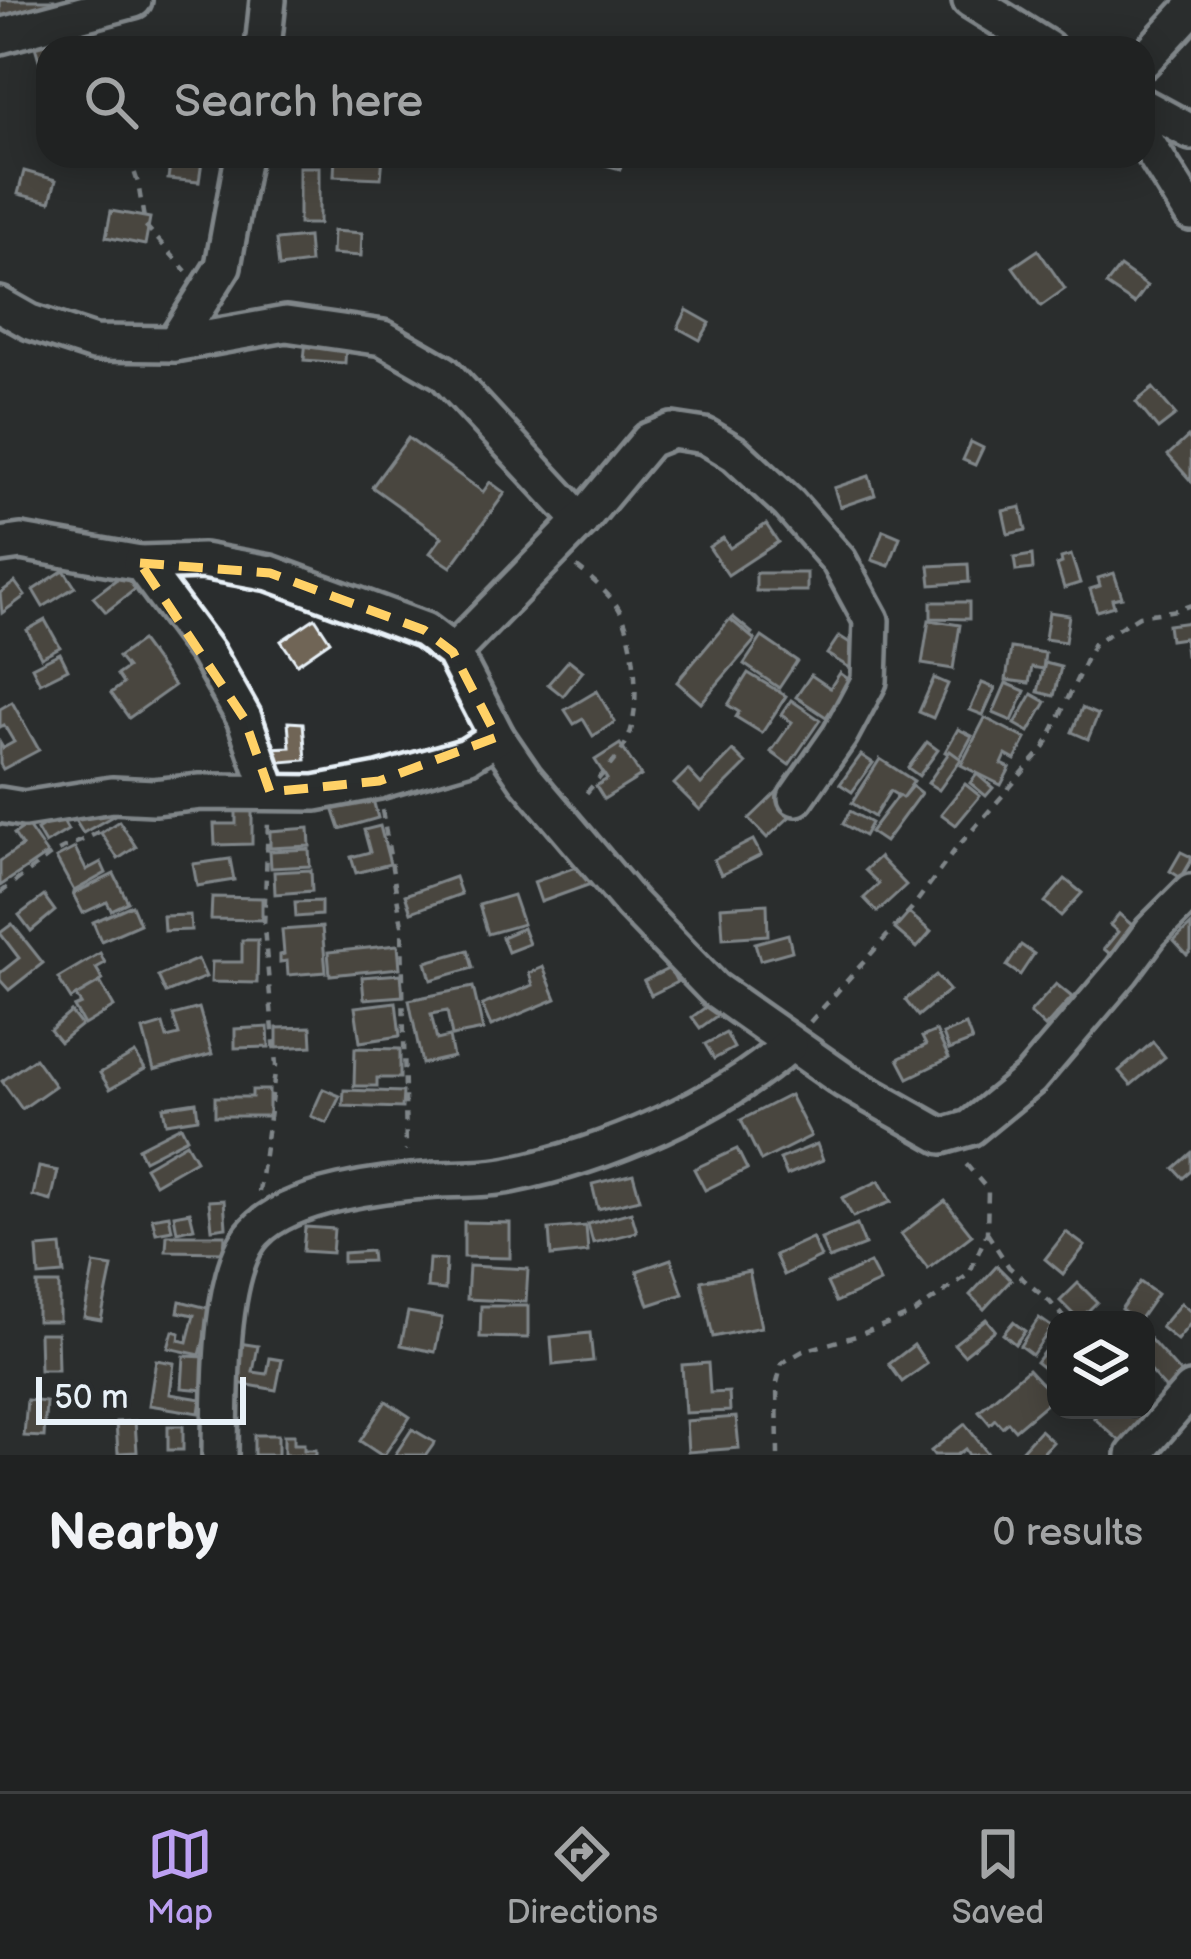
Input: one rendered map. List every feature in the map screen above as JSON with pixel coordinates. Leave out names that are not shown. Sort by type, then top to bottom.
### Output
[{"type":"street","points":[[0,36],[134,0]]},
{"type":"street","points":[[264,36],[268,0]]},
{"type":"street","points":[[970,0],[1028,36]]},
{"type":"street","points":[[1155,48],[1191,9]]},
{"type":"street","points":[[1155,112],[1191,132]]},
{"type":"street","points":[[1155,155],[1191,213]]},
{"type":"street","points":[[173,344],[223,266],[241,168]]},
{"type":"street","points":[[0,305],[30,322],[94,343],[173,344],[286,324],[383,338],[444,373],[580,521]]},
{"type":"street","points":[[453,652],[580,521],[649,440],[672,431],[705,436],[735,454],[789,504],[839,561],[871,620],[868,681],[841,734],[796,798]]},
{"type":"street","points":[[0,545],[21,542],[140,563],[203,561],[271,573],[424,631],[453,652],[497,737],[525,778],[631,903],[714,989],[844,1081],[942,1136],[970,1128],[1030,1079],[1151,932],[1191,892]]},
{"type":"street","points":[[140,563],[207,653],[244,718],[269,792]]},
{"type":"street","points":[[0,805],[24,808],[112,795],[315,793],[467,756],[497,737]]},
{"type":"street","points":[[220,1455],[224,1329],[235,1272],[252,1234],[274,1217],[318,1197],[512,1175],[569,1159],[638,1135],[733,1089],[790,1044]]},
{"type":"street","points":[[1133,1455],[1191,1390]]},
{"type":"path","points":[[133,168],[145,225],[208,291]]},
{"type":"path","points":[[553,549],[617,606],[636,670],[632,730],[625,746],[563,822]]},
{"type":"path","points":[[790,1044],[912,908],[955,850],[1045,748],[1094,643],[1139,616],[1191,605]]},
{"type":"path","points":[[379,781],[402,925],[407,1184]]},
{"type":"path","points":[[252,1234],[276,1065],[264,927],[269,792]]},
{"type":"path","points":[[0,892],[50,856],[85,841],[128,808],[154,797]]},
{"type":"path","points":[[778,1455],[777,1383],[782,1363],[803,1351],[914,1313],[969,1274],[987,1234],[988,1190],[942,1136]]},
{"type":"path","points":[[987,1234],[1009,1267],[1058,1311]]},
{"type":"highlighted area","points":[[140,563],[270,573],[424,630],[453,652],[497,737],[379,781],[270,792],[244,718]]},
{"type":"building","points":[[0,0],[54,0],[57,9],[5,25]]},
{"type":"building","points":[[66,27],[69,36],[36,36],[36,50],[32,36]]},
{"type":"building","points":[[170,168],[201,168],[199,182],[168,179]]},
{"type":"building","points":[[299,168],[319,168],[319,224],[299,224]]},
{"type":"building","points":[[334,168],[382,168],[381,178],[334,176]]},
{"type":"building","points":[[24,171],[56,180],[50,202],[18,194]]},
{"type":"building","points":[[111,211],[150,218],[145,245],[106,237]]},
{"type":"building","points":[[333,231],[362,233],[361,256],[332,254]]},
{"type":"building","points":[[308,237],[310,263],[279,267],[276,240]]},
{"type":"building","points":[[1038,250],[1065,289],[1041,306],[1013,267]]},
{"type":"building","points":[[1120,267],[1147,286],[1134,304],[1106,285]]},
{"type":"building","points":[[687,310],[710,323],[700,340],[678,328]]},
{"type":"building","points":[[306,340],[346,342],[345,363],[304,360]]},
{"type":"building","points":[[1153,388],[1176,415],[1158,429],[1136,402]]},
{"type":"building","points":[[1188,437],[1191,441],[1191,481],[1168,455]]},
{"type":"building","points":[[408,438],[483,492],[490,482],[505,493],[451,567],[430,553],[442,537],[372,487]]},
{"type":"building","points":[[971,442],[983,448],[975,465],[963,460]]},
{"type":"building","points":[[869,476],[875,495],[840,507],[834,488]]},
{"type":"building","points":[[1021,507],[1026,530],[1008,534],[1003,511]]},
{"type":"building","points":[[766,524],[778,542],[728,575],[709,547],[723,538],[730,548]]},
{"type":"building","points":[[883,530],[900,537],[889,566],[872,560]]},
{"type":"building","points":[[1032,555],[1033,569],[1016,571],[1014,558]]},
{"type":"building","points":[[1071,555],[1080,583],[1064,588],[1057,565]]},
{"type":"building","points":[[968,564],[969,582],[931,585],[929,566]]},
{"type":"building","points":[[64,570],[75,587],[43,607],[33,590]]},
{"type":"building","points":[[126,572],[138,587],[106,612],[93,597]]},
{"type":"building","points":[[756,573],[807,573],[807,591],[756,591]]},
{"type":"building","points":[[1114,573],[1122,597],[1112,599],[1114,606],[1097,611],[1090,589],[1100,586],[1098,578]]},
{"type":"building","points":[[15,582],[25,596],[2,613],[0,593]]},
{"type":"building","points":[[931,602],[969,602],[969,619],[931,618]]},
{"type":"building","points":[[1049,612],[1069,615],[1065,642],[1045,639]]},
{"type":"building","points":[[733,617],[752,633],[701,692],[682,675]]},
{"type":"building","points":[[315,618],[330,641],[297,664],[281,641]]},
{"type":"building","points":[[730,619],[755,640],[701,703],[677,682]]},
{"type":"building","points":[[45,620],[60,647],[41,657],[27,630]]},
{"type":"building","points":[[929,620],[960,625],[953,669],[922,664]]},
{"type":"building","points":[[1191,622],[1191,654],[1186,655],[1184,638],[1170,640],[1168,625]]},
{"type":"building","points":[[839,636],[866,653],[855,671],[827,654]]},
{"type":"building","points":[[762,637],[797,661],[779,688],[744,664]]},
{"type":"building","points":[[141,641],[174,686],[129,718],[111,693],[123,684],[117,675],[127,668],[118,657]]},
{"type":"building","points":[[1011,648],[1045,653],[1043,669],[1032,667],[1029,683],[1006,680]]},
{"type":"building","points":[[60,653],[68,669],[40,683],[32,667]]},
{"type":"building","points":[[569,660],[583,671],[563,696],[548,684]]},
{"type":"building","points":[[1045,663],[1061,667],[1054,696],[1038,692]]},
{"type":"building","points":[[748,673],[786,696],[762,733],[736,717],[739,712],[728,705]]},
{"type":"building","points":[[840,673],[851,681],[826,717],[796,697],[811,675],[830,688]]},
{"type":"building","points":[[934,678],[948,684],[933,718],[919,712]]},
{"type":"building","points":[[982,683],[995,688],[983,715],[970,710]]},
{"type":"building","points":[[1006,683],[1025,691],[1012,721],[993,713]]},
{"type":"building","points":[[597,691],[615,722],[593,736],[583,719],[574,724],[565,710]]},
{"type":"building","points":[[1032,694],[1046,702],[1029,732],[1015,724]]},
{"type":"building","points":[[791,700],[820,720],[789,765],[771,752],[792,722],[781,715]]},
{"type":"building","points":[[12,702],[39,750],[3,769],[0,743],[3,748],[14,742],[4,725],[0,727],[0,709]]},
{"type":"building","points":[[1082,708],[1098,715],[1088,739],[1072,732]]},
{"type":"building","points":[[985,718],[1026,739],[1015,760],[1006,755],[1002,764],[1010,768],[1001,785],[961,765]]},
{"type":"building","points":[[288,722],[303,723],[306,760],[270,763],[269,748],[290,747]]},
{"type":"building","points":[[958,729],[972,736],[959,760],[945,752]]},
{"type":"building","points":[[927,742],[938,750],[919,776],[908,768]]},
{"type":"building","points":[[620,744],[641,776],[604,799],[596,786],[607,779],[595,760]]},
{"type":"building","points":[[733,751],[746,764],[700,810],[674,784],[688,770],[701,784]]},
{"type":"building","points":[[950,751],[961,759],[939,790],[928,783]]},
{"type":"building","points":[[861,755],[873,763],[852,792],[840,784]]},
{"type":"building","points":[[880,759],[914,781],[902,798],[890,791],[874,817],[852,803]]},
{"type":"building","points":[[977,774],[993,788],[986,796],[970,783]]},
{"type":"building","points":[[965,784],[980,796],[956,825],[941,814]]},
{"type":"building","points":[[912,786],[921,793],[885,842],[870,832],[898,795],[902,798]]},
{"type":"building","points":[[777,792],[795,812],[767,838],[749,819]]},
{"type":"building","points":[[111,796],[120,812],[83,833],[73,817]]},
{"type":"building","points":[[372,796],[378,818],[340,829],[333,808]]},
{"type":"building","points":[[236,803],[252,803],[252,844],[215,845],[214,824],[236,824]]},
{"type":"building","points":[[850,811],[871,823],[864,836],[843,824]]},
{"type":"building","points":[[60,816],[68,830],[45,844],[37,830]]},
{"type":"building","points":[[119,821],[136,847],[118,859],[101,833]]},
{"type":"building","points":[[27,825],[47,854],[0,886],[0,861],[22,846],[14,834]]},
{"type":"building","points":[[380,826],[390,864],[356,873],[351,857],[370,852],[364,830]]},
{"type":"building","points":[[309,828],[310,846],[270,848],[270,831]]},
{"type":"building","points":[[753,840],[761,855],[721,875],[714,860]]},
{"type":"building","points":[[75,848],[86,870],[101,862],[106,873],[74,891],[56,858]]},
{"type":"building","points":[[309,849],[310,866],[271,868],[270,851]]},
{"type":"building","points":[[1181,852],[1191,861],[1181,878],[1170,871]]},
{"type":"building","points":[[879,857],[906,885],[877,912],[864,898],[879,884],[865,870]]},
{"type":"building","points":[[230,859],[234,880],[197,886],[193,864]]},
{"type":"building","points":[[592,861],[599,881],[541,902],[534,882]]},
{"type":"building","points":[[311,870],[312,891],[275,894],[274,872]]},
{"type":"building","points":[[114,874],[128,902],[111,910],[107,902],[83,913],[73,894]]},
{"type":"building","points":[[455,877],[461,894],[411,912],[405,895]]},
{"type":"building","points":[[1065,879],[1082,893],[1061,916],[1045,902]]},
{"type":"building","points":[[513,895],[523,924],[488,934],[479,905]]},
{"type":"building","points":[[44,896],[55,911],[31,931],[19,915]]},
{"type":"building","points":[[212,897],[262,898],[262,920],[211,919]]},
{"type":"building","points":[[321,901],[321,915],[296,917],[295,902]]},
{"type":"building","points":[[767,904],[768,935],[723,938],[721,907]]},
{"type":"building","points":[[132,905],[140,924],[101,941],[93,922]]},
{"type":"building","points":[[909,913],[931,932],[917,948],[895,929]]},
{"type":"building","points":[[1119,914],[1139,931],[1116,959],[1104,949],[1118,932],[1110,925]]},
{"type":"building","points":[[190,915],[191,930],[164,931],[163,916]]},
{"type":"building","points":[[12,924],[43,963],[9,990],[0,973],[19,958],[0,933]]},
{"type":"building","points":[[1191,925],[1191,951],[1187,955],[1174,941]]},
{"type":"building","points":[[322,927],[326,972],[288,975],[287,961],[280,962],[282,930]]},
{"type":"building","points":[[523,928],[529,944],[508,952],[502,937]]},
{"type":"building","points":[[788,934],[792,951],[760,960],[755,943]]},
{"type":"building","points":[[242,940],[258,940],[257,983],[211,982],[212,962],[242,962]]},
{"type":"building","points":[[398,945],[400,968],[330,975],[328,952]]},
{"type":"building","points":[[1021,945],[1034,954],[1020,975],[1007,966]]},
{"type":"building","points":[[468,950],[473,968],[431,980],[426,962]]},
{"type":"building","points":[[100,953],[105,963],[96,968],[103,980],[71,999],[58,978]]},
{"type":"building","points":[[198,959],[206,977],[166,993],[158,976]]},
{"type":"building","points":[[543,967],[556,999],[491,1026],[482,1005],[533,985],[529,973]]},
{"type":"building","points":[[670,968],[677,982],[651,995],[644,981]]},
{"type":"building","points":[[401,974],[403,996],[364,999],[362,977]]},
{"type":"building","points":[[936,975],[949,990],[918,1016],[905,1000]]},
{"type":"building","points":[[100,982],[114,1007],[84,1025],[74,1007],[81,1004],[76,996]]},
{"type":"building","points":[[1056,984],[1072,997],[1045,1027],[1030,1013]]},
{"type":"building","points":[[473,987],[483,1030],[452,1036],[447,1011],[431,1014],[437,1040],[449,1037],[453,1057],[422,1064],[409,1000]]},
{"type":"building","points":[[721,996],[729,1007],[700,1028],[692,1017]]},
{"type":"building","points":[[396,1002],[400,1036],[360,1042],[355,1007]]},
{"type":"building","points":[[199,1008],[212,1054],[154,1070],[143,1030],[163,1024],[167,1038],[179,1035],[173,1015]]},
{"type":"building","points":[[71,1012],[81,1025],[60,1042],[50,1030]]},
{"type":"building","points":[[966,1025],[972,1041],[949,1050],[943,1034]]},
{"type":"building","points":[[268,1027],[269,1047],[235,1048],[235,1029]]},
{"type":"building","points":[[311,1027],[312,1046],[277,1048],[277,1028]]},
{"type":"building","points":[[936,1031],[949,1058],[908,1078],[898,1059],[926,1045],[922,1037]]},
{"type":"building","points":[[726,1033],[734,1048],[714,1059],[705,1044]]},
{"type":"building","points":[[1153,1042],[1165,1057],[1131,1085],[1119,1071]]},
{"type":"building","points":[[355,1048],[400,1049],[400,1078],[377,1078],[377,1086],[354,1086]]},
{"type":"building","points":[[135,1053],[145,1069],[110,1089],[100,1073]]},
{"type":"building","points":[[35,1058],[55,1086],[22,1109],[2,1081]]},
{"type":"building","points":[[323,1089],[340,1096],[327,1123],[311,1116]]},
{"type":"building","points":[[252,1090],[269,1090],[269,1116],[215,1116],[215,1097],[252,1097]]},
{"type":"building","points":[[344,1090],[403,1092],[402,1108],[343,1106]]},
{"type":"building","points":[[790,1095],[811,1136],[761,1161],[741,1120]]},
{"type":"building","points":[[196,1102],[198,1118],[166,1123],[163,1107]]},
{"type":"building","points":[[181,1126],[187,1138],[144,1160],[138,1148]]},
{"type":"building","points":[[186,1143],[196,1160],[155,1184],[145,1167]]},
{"type":"building","points":[[817,1144],[823,1160],[787,1175],[780,1159]]},
{"type":"building","points":[[737,1149],[747,1169],[705,1190],[694,1169]]},
{"type":"building","points":[[1191,1153],[1191,1171],[1183,1178],[1174,1168]]},
{"type":"building","points":[[39,1167],[58,1171],[51,1201],[33,1196]]},
{"type":"building","points":[[633,1174],[640,1199],[598,1209],[592,1184]]},
{"type":"building","points":[[879,1181],[891,1202],[853,1217],[842,1198]]},
{"type":"building","points":[[224,1200],[226,1227],[212,1229],[209,1201]]},
{"type":"building","points":[[945,1201],[972,1235],[928,1269],[901,1234]]},
{"type":"building","points":[[190,1212],[194,1228],[177,1232],[174,1215]]},
{"type":"building","points":[[631,1212],[637,1232],[593,1243],[588,1224]]},
{"type":"building","points":[[169,1215],[172,1230],[156,1233],[152,1218]]},
{"type":"building","points":[[464,1222],[510,1223],[510,1258],[464,1257]]},
{"type":"building","points":[[857,1225],[865,1245],[829,1259],[821,1239]]},
{"type":"building","points":[[586,1226],[588,1252],[551,1256],[549,1229]]},
{"type":"building","points":[[305,1227],[334,1229],[332,1253],[303,1251]]},
{"type":"building","points":[[1066,1232],[1085,1246],[1063,1274],[1045,1259]]},
{"type":"building","points":[[167,1235],[225,1235],[224,1252],[166,1251]]},
{"type":"building","points":[[812,1238],[821,1257],[784,1275],[775,1255]]},
{"type":"building","points":[[61,1246],[64,1274],[39,1276],[37,1248]]},
{"type":"building","points":[[371,1251],[372,1261],[343,1262],[343,1253]]},
{"type":"building","points":[[429,1259],[446,1260],[445,1290],[427,1288]]},
{"type":"building","points":[[671,1259],[683,1294],[649,1305],[637,1271]]},
{"type":"building","points":[[870,1263],[880,1282],[836,1302],[827,1283]]},
{"type":"building","points":[[94,1264],[112,1267],[101,1320],[84,1317]]},
{"type":"building","points":[[469,1266],[528,1269],[526,1302],[467,1299]]},
{"type":"building","points":[[997,1266],[1011,1280],[984,1309],[970,1295]]},
{"type":"building","points":[[749,1271],[761,1327],[713,1337],[701,1281]]},
{"type":"building","points":[[1140,1282],[1157,1294],[1145,1311],[1121,1309]]},
{"type":"building","points":[[1078,1283],[1097,1302],[1088,1311],[1070,1311],[1060,1301]]},
{"type":"building","points":[[37,1284],[59,1284],[59,1321],[37,1321]]},
{"type":"building","points":[[180,1301],[212,1309],[200,1355],[168,1348],[173,1331],[187,1342],[194,1315],[178,1312]]},
{"type":"building","points":[[1181,1303],[1191,1312],[1191,1323],[1177,1340],[1161,1327]]},
{"type":"building","points":[[481,1306],[528,1306],[528,1338],[480,1337]]},
{"type":"building","points":[[408,1312],[442,1318],[435,1352],[401,1345]]},
{"type":"building","points":[[1039,1318],[1047,1324],[1047,1334],[1032,1355],[1020,1346]]},
{"type":"building","points":[[986,1319],[995,1330],[964,1355],[954,1344]]},
{"type":"building","points":[[1013,1322],[1025,1331],[1015,1344],[1003,1334]]},
{"type":"building","points":[[39,1333],[57,1333],[58,1370],[40,1370]]},
{"type":"building","points":[[590,1333],[593,1361],[553,1365],[551,1337]]},
{"type":"building","points":[[239,1343],[258,1346],[253,1372],[267,1374],[270,1358],[282,1360],[276,1390],[232,1382]]},
{"type":"building","points":[[914,1345],[927,1364],[902,1382],[889,1364]]},
{"type":"building","points":[[1155,1345],[1189,1383],[1173,1397],[1155,1377]]},
{"type":"building","points":[[1047,1348],[1047,1371],[1036,1362]]},
{"type":"building","points":[[184,1356],[207,1357],[205,1390],[182,1388]]},
{"type":"building","points":[[156,1360],[174,1363],[170,1394],[201,1399],[199,1413],[149,1405]]},
{"type":"building","points":[[708,1363],[710,1393],[729,1392],[730,1411],[685,1413],[682,1365]]},
{"type":"building","points":[[1028,1369],[1047,1389],[1047,1403],[1015,1430],[1008,1422],[1002,1427],[995,1419],[990,1424],[979,1411]]},
{"type":"building","points":[[27,1400],[46,1402],[44,1437],[24,1436]]},
{"type":"building","points":[[386,1401],[410,1417],[381,1455],[360,1441]]},
{"type":"building","points":[[736,1417],[739,1448],[688,1452],[686,1421]]},
{"type":"building","points":[[1095,1419],[1142,1419],[1121,1442]]},
{"type":"building","points":[[135,1421],[137,1452],[118,1453],[116,1422]]},
{"type":"building","points":[[965,1424],[989,1455],[969,1455],[965,1449],[957,1455],[934,1455],[931,1451]]},
{"type":"building","points":[[168,1426],[183,1426],[183,1450],[168,1450]]},
{"type":"building","points":[[412,1429],[433,1445],[426,1455],[395,1455]]},
{"type":"building","points":[[1040,1430],[1053,1442],[1041,1455],[1017,1455]]},
{"type":"building","points":[[254,1435],[278,1435],[278,1455],[254,1455]]},
{"type":"building","points":[[284,1435],[294,1435],[294,1444],[316,1450],[316,1455],[284,1455]]}]
